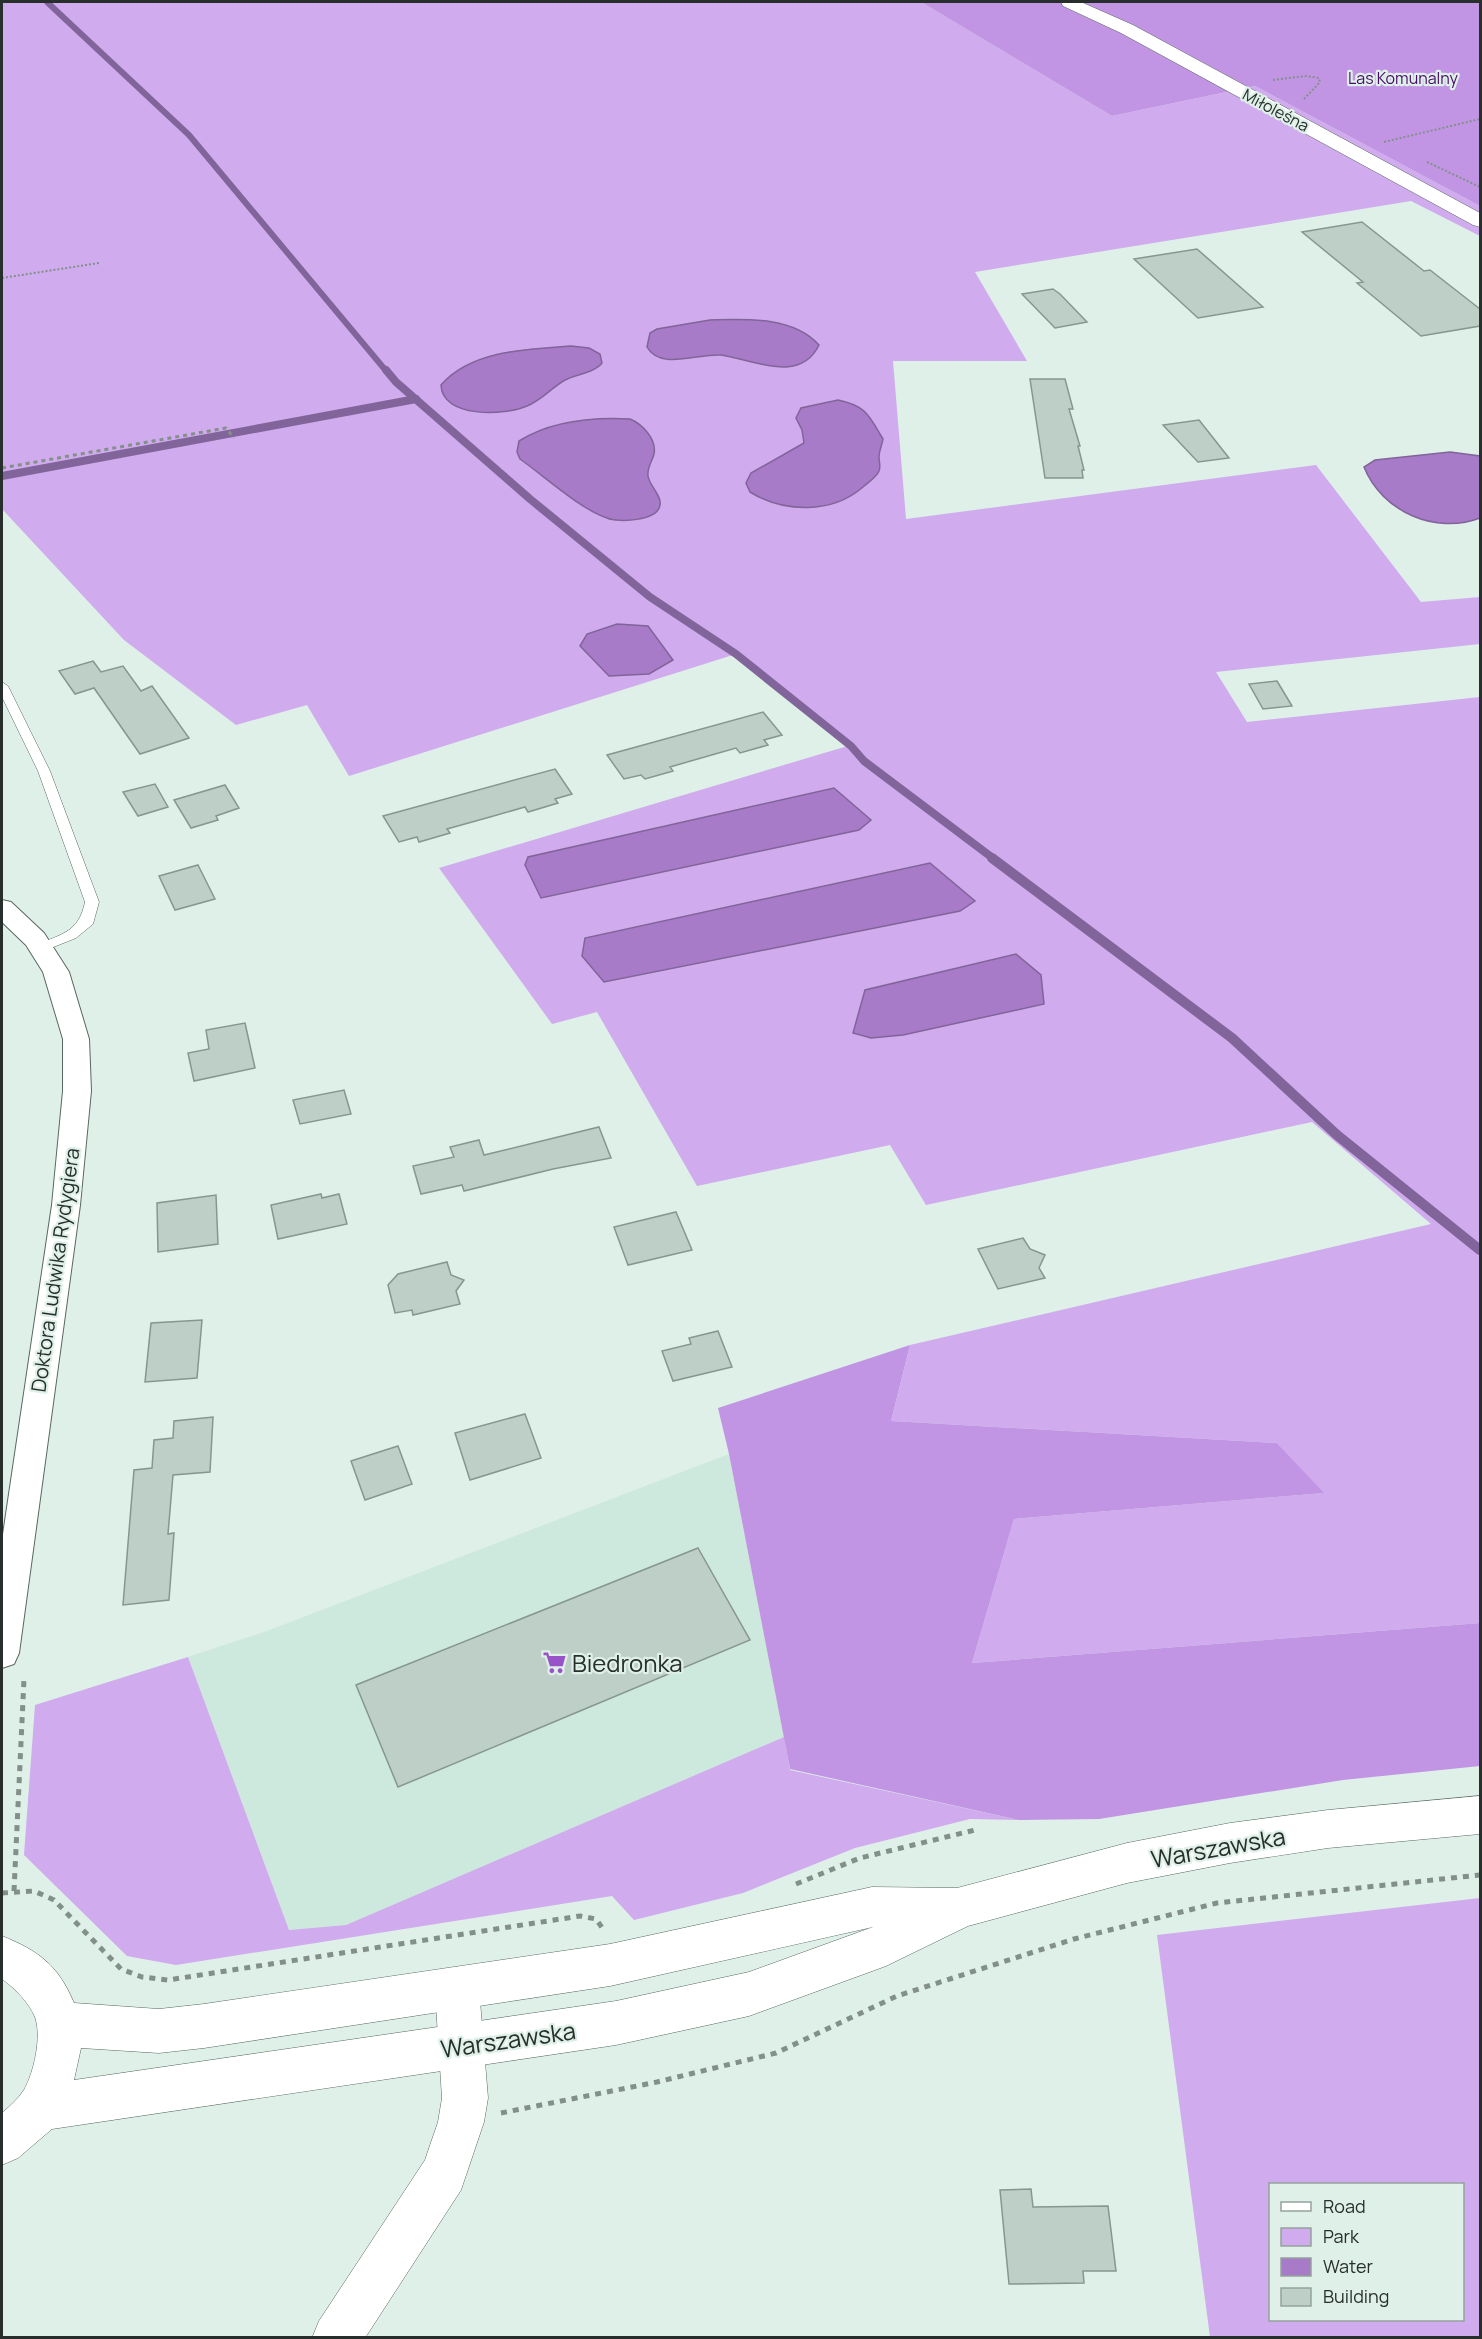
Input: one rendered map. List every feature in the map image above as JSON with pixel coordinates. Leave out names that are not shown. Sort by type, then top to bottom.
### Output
[{"type":"main road","name":"Miłoleśna","points":[[1069,2],[1127,30],[1480,221]]},
{"type":"main road","name":"Warszawska","points":[[39,2108],[616,2023],[749,1994],[870,1951],[961,1907],[1127,1863],[1230,1843],[1328,1829],[1480,1815]]},
{"type":"main road","name":"Warszawska","points":[[59,2024],[159,2031],[610,1965],[872,1907],[961,1907]]},
{"type":"main road","points":[[2,1957],[13,1961],[43,1989],[59,2024],[58,2048],[53,2072],[39,2108],[2,2142]]},
{"type":"main road","points":[[336,2337],[444,2173],[461,2122],[465,2098],[457,1989]]},
{"type":"street","name":"Doktora Ludwika Rydygiera","points":[[2,908],[35,939],[56,972],[76,1039],[77,1091],[66,1205],[2,1653]]},
{"type":"lane","points":[[2,686],[44,771],[92,902],[88,921],[71,935],[41,948]]},
{"type":"path","points":[[1352,151],[1480,119]]},
{"type":"path","points":[[2,278],[99,263]]},
{"type":"path","points":[[2,468],[226,428],[234,438]]},
{"type":"path","points":[[14,1891],[24,1679]]},
{"type":"path","points":[[788,1888],[860,1858],[979,1829]]},
{"type":"path","points":[[461,2122],[657,2082],[776,2052],[843,2023],[897,1996],[1074,1939],[1217,1903],[1480,1875]]},
{"type":"path","points":[[2,1893],[34,1892],[54,1900],[121,1969],[142,1977],[168,1980],[580,1916],[596,1919],[608,1940]]},
{"type":"path","points":[[604,1930],[615,1929]]},
{"type":"shaded area","points":[[729,1454],[784,1737],[346,1925],[289,1930],[188,1657],[267,1631]]},
{"type":"green space","points":[[2,2],[921,2],[1112,116],[1255,86],[1480,206],[1480,236],[1411,201],[975,272],[1027,361],[893,361],[906,519],[1316,465],[1421,602],[1480,597],[1480,644],[1216,672],[1247,722],[1480,697],[1480,1623],[972,1663],[1014,1519],[1323,1493],[1277,1443],[891,1421],[910,1345],[1431,1224],[1312,1122],[926,1205],[890,1145],[697,1186],[597,1012],[552,1024],[439,868],[851,745],[736,654],[349,776],[307,705],[236,725],[124,640],[2,509]],"holes":[[[930,863],[974,901],[960,911],[604,982],[585,939]]]},
{"type":"green space","name":"Las Komunalny","points":[[921,2],[1480,2],[1480,206],[1255,86],[1112,116]]},
{"type":"green space","points":[[910,1345],[891,1421],[1277,1443],[1324,1493],[1014,1519],[972,1663],[1480,1623],[1480,1766],[1343,1780],[1099,1819],[1019,1820],[790,1769],[718,1408]]},
{"type":"green space","points":[[188,1657],[289,1930],[346,1925],[784,1737],[790,1770],[1019,1820],[970,1819],[855,1848],[743,1893],[634,1920],[612,1896],[176,1965],[127,1956],[24,1855],[35,1705]]},
{"type":"green space","points":[[1480,1898],[1480,2336],[1210,2337],[1157,1935]]},
{"type":"water","points":[[739,319],[783,324],[808,336],[819,345],[811,357],[800,364],[788,367],[760,364],[721,355],[670,360],[653,354],[647,347],[650,333],[657,329],[710,320]]},
{"type":"water","points":[[571,346],[589,348],[600,354],[602,363],[594,369],[565,380],[527,406],[504,412],[476,412],[452,404],[444,396],[441,385],[453,373],[484,358],[519,350]]},
{"type":"water","points":[[838,400],[855,405],[866,413],[883,439],[879,455],[880,469],[876,476],[851,496],[823,506],[808,508],[778,504],[750,492],[746,483],[751,473],[804,443],[802,430],[796,418],[801,408]]},
{"type":"water","points":[[630,419],[648,433],[654,448],[648,476],[660,505],[658,510],[645,517],[612,520],[596,514],[520,459],[517,452],[519,441],[531,434],[558,425],[587,420]]},
{"type":"water","points":[[1450,452],[1480,456],[1480,518],[1463,523],[1446,524],[1412,516],[1384,496],[1372,483],[1364,467],[1375,460]]},
{"type":"water","points":[[617,624],[648,626],[673,660],[649,674],[609,676],[580,646],[587,634]]},
{"type":"water","points":[[834,788],[871,820],[859,830],[541,898],[525,865],[528,857]]},
{"type":"water","points":[[930,863],[975,901],[960,911],[604,982],[582,956],[585,938]]},
{"type":"water","points":[[1016,954],[1041,975],[1044,1004],[903,1035],[871,1038],[853,1033],[865,990]]},
{"type":"building","points":[[1362,222],[1424,271],[1430,270],[1480,309],[1480,326],[1421,336],[1357,283],[1363,282],[1302,232]]},
{"type":"building","points":[[1197,249],[1263,307],[1198,318],[1134,259]]},
{"type":"building","points":[[1053,289],[1087,322],[1055,328],[1022,294]]},
{"type":"building","points":[[1030,379],[1065,379],[1073,409],[1069,409],[1080,446],[1078,446],[1084,470],[1082,470],[1083,478],[1045,478]]},
{"type":"building","points":[[1199,420],[1229,458],[1198,462],[1163,425]]},
{"type":"building","points":[[93,661],[101,672],[123,666],[141,691],[152,686],[189,738],[140,754],[94,688],[75,694],[59,671]]},
{"type":"building","points":[[1277,681],[1292,706],[1263,709],[1249,684]]},
{"type":"building","points":[[763,712],[782,735],[764,740],[768,745],[740,753],[736,748],[670,767],[673,771],[645,779],[641,775],[624,779],[607,755]]},
{"type":"building","points":[[555,769],[572,794],[555,799],[558,803],[528,812],[525,807],[447,829],[450,833],[419,842],[417,837],[399,842],[383,816]]},
{"type":"building","points":[[155,784],[168,807],[138,816],[123,792]]},
{"type":"building","points":[[225,785],[239,808],[216,816],[218,820],[191,828],[174,800]]},
{"type":"building","points":[[198,865],[215,899],[175,910],[159,876]]},
{"type":"building","points":[[245,1023],[255,1068],[194,1081],[188,1053],[209,1049],[206,1030]]},
{"type":"building","points":[[344,1090],[351,1114],[300,1124],[293,1100]]},
{"type":"building","points":[[599,1127],[611,1158],[553,1169],[464,1191],[462,1185],[421,1194],[413,1166],[454,1157],[450,1147],[479,1140],[484,1155]]},
{"type":"building","points":[[321,1194],[322,1198],[339,1194],[347,1224],[278,1239],[271,1205]]},
{"type":"building","points":[[216,1195],[218,1244],[158,1252],[157,1203]]},
{"type":"building","points":[[676,1212],[692,1250],[628,1265],[614,1227]]},
{"type":"building","points":[[1023,1238],[1030,1249],[1045,1255],[1039,1268],[1045,1278],[998,1289],[978,1249]]},
{"type":"building","points":[[447,1262],[451,1275],[464,1280],[456,1291],[460,1304],[413,1315],[412,1310],[395,1313],[388,1285],[398,1274]]},
{"type":"building","points":[[202,1320],[197,1378],[145,1382],[151,1323]]},
{"type":"building","points":[[718,1331],[732,1367],[673,1381],[662,1351],[691,1344],[689,1338]]},
{"type":"building","points":[[525,1414],[541,1458],[470,1480],[455,1433]]},
{"type":"building","points":[[213,1417],[210,1472],[173,1475],[168,1534],[174,1533],[169,1600],[123,1605],[134,1470],[152,1468],[154,1440],[173,1438],[174,1421]]},
{"type":"building","points":[[398,1446],[412,1484],[365,1500],[351,1461]]},
{"type":"building","name":"Biedronka","points":[[698,1548],[750,1640],[398,1787],[356,1685]]},
{"type":"building","points":[[1031,2189],[1033,2207],[1108,2206],[1116,2271],[1083,2271],[1084,2283],[1009,2284],[1000,2190]]},
{"type":"waterway","points":[[47,2],[189,135],[387,372]]},
{"type":"waterway","points":[[386,370],[416,399]]},
{"type":"waterway","points":[[2,476],[416,399]]},
{"type":"waterway","points":[[416,399],[530,499],[650,597],[736,654],[851,746],[864,761],[994,859]]},
{"type":"waterway","points":[[992,858],[1232,1038],[1337,1135],[1480,1250]]},
{"type":"place","name":"Biedronka","points":[[554,1662]]}]
